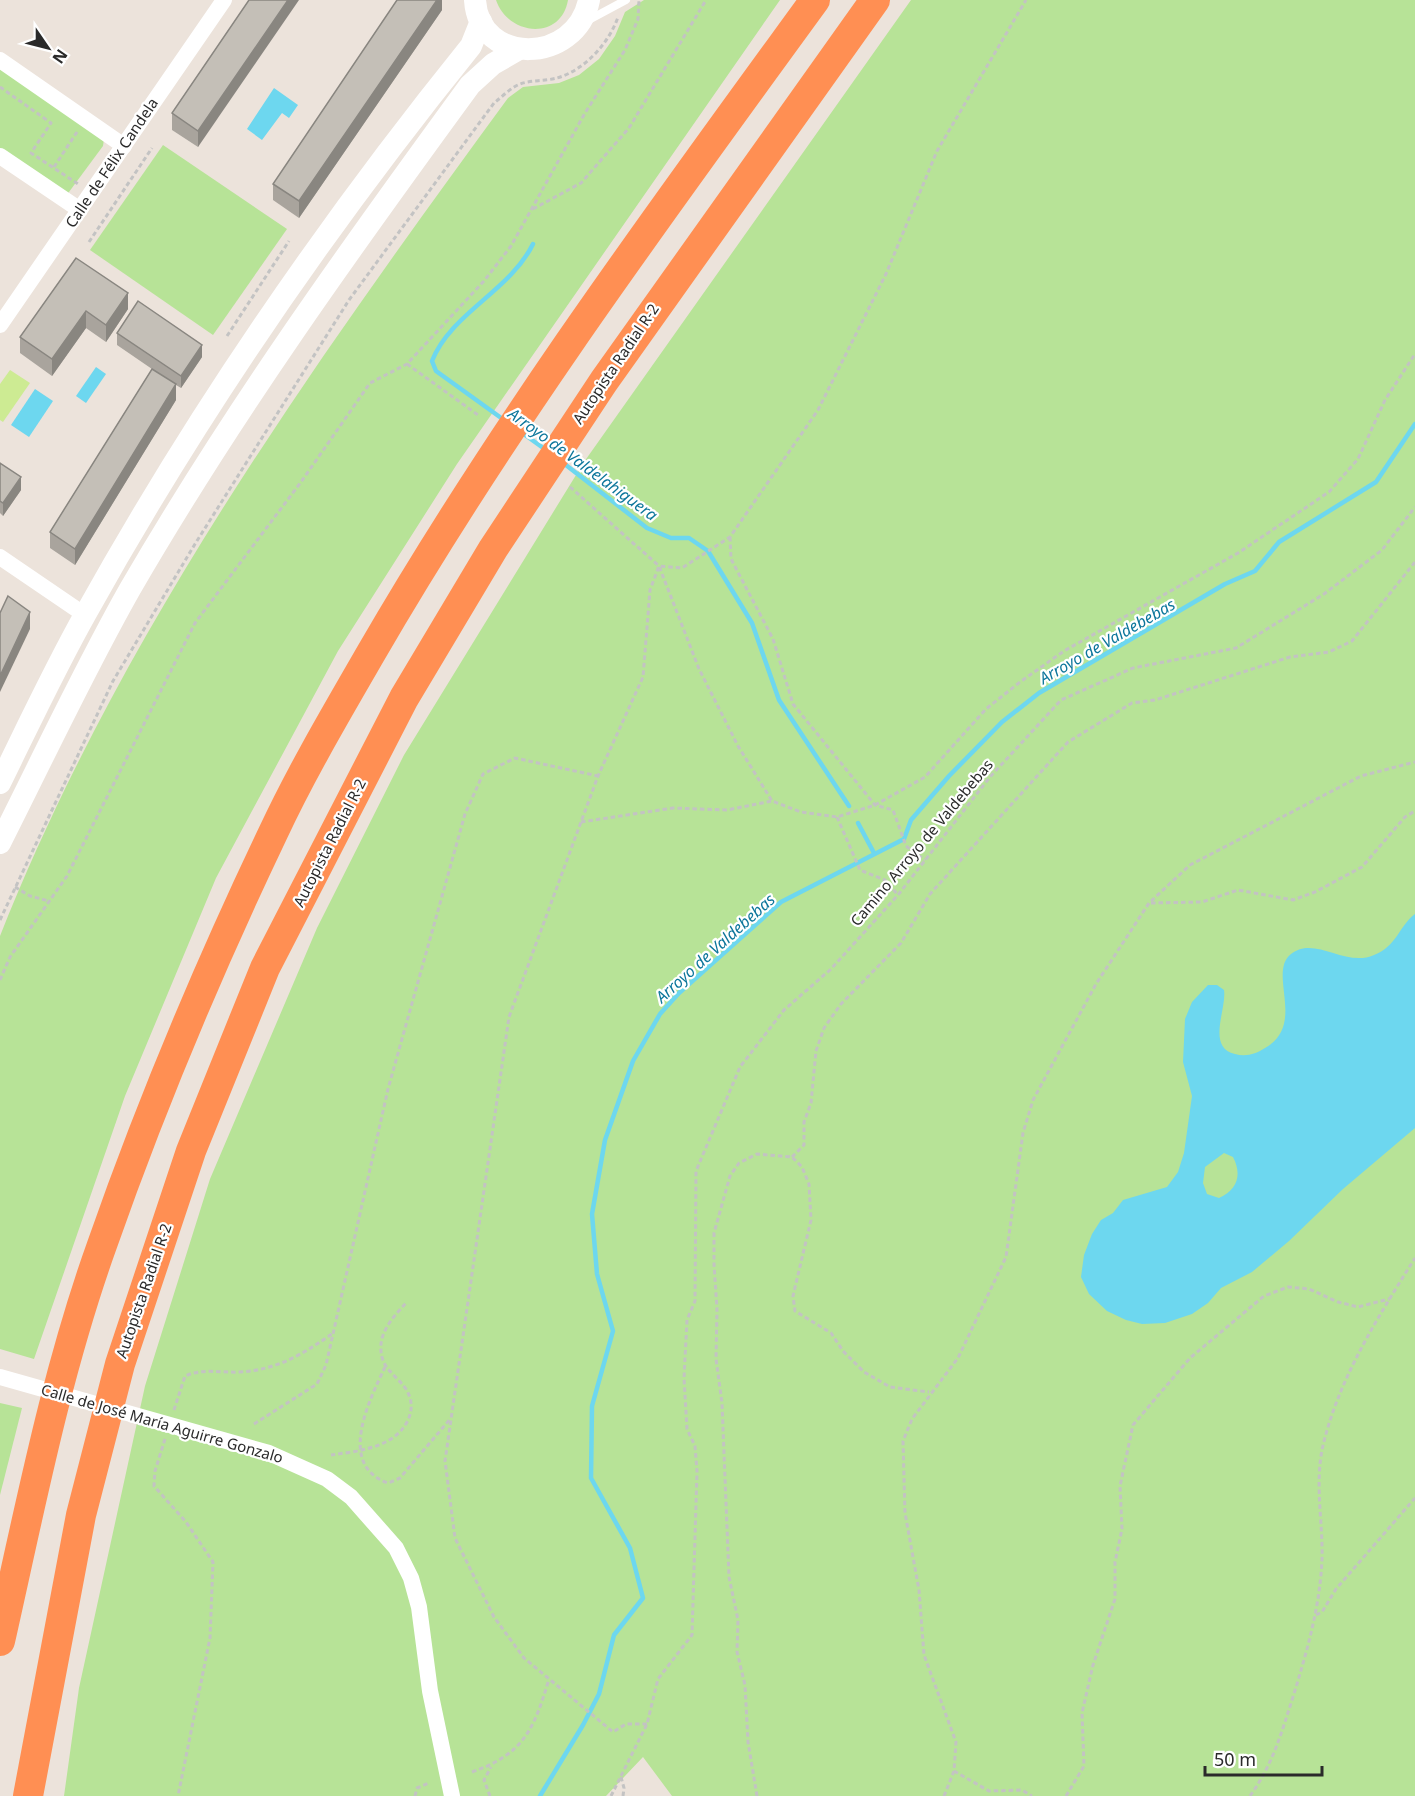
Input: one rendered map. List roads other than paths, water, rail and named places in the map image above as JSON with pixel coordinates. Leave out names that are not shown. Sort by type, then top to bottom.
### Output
[{"type":"highway","points":[[0,1641],[48,1429],[100,1248],[192,1011],[274,829],[329,726],[406,593],[499,443],[584,320],[815,0]]},
{"type":"highway","name":"Autopista Radial R-2","points":[[28,1796],[81,1515],[120,1364],[191,1150],[265,968],[404,698],[493,549],[603,381],[875,0]]},
{"type":"street","name":"Calle de Félix Candela","points":[[0,325],[224,0]]},
{"type":"street","points":[[476,7],[491,34],[519,49],[536,50],[553,46],[568,38],[579,25],[589,0]]},
{"type":"street","points":[[0,783],[85,615],[181,456],[303,268],[471,46],[476,7]]},
{"type":"street","points":[[0,843],[108,629],[202,469],[325,284],[470,85],[483,71],[519,49]]},
{"type":"street","points":[[0,60],[124,146]]},
{"type":"street","points":[[0,156],[80,210]]},
{"type":"street","points":[[0,557],[85,615]]},
{"type":"street","name":"Calle de José María Aguirre Gonzalo","points":[[0,1377],[269,1453],[327,1479],[351,1497],[396,1548],[411,1578],[419,1606],[430,1691],[452,1796]]},
{"type":"lane","points":[[579,25],[622,2]]},
{"type":"water","points":[[274,88],[298,105],[289,118],[282,113],[262,140],[247,129]]},
{"type":"water","points":[[96,367],[106,374],[86,403],[76,396]]},
{"type":"water","points":[[35,389],[53,401],[29,437],[11,425]]},
{"type":"water","points":[[1415,914],[1415,1128],[1343,1189],[1289,1241],[1252,1272],[1221,1288],[1208,1303],[1192,1314],[1165,1323],[1142,1324],[1126,1320],[1107,1311],[1089,1294],[1081,1277],[1084,1255],[1092,1234],[1101,1220],[1113,1213],[1123,1200],[1167,1187],[1178,1172],[1184,1153],[1192,1096],[1183,1062],[1185,1019],[1192,1002],[1208,985],[1217,985],[1224,990],[1220,1026],[1221,1044],[1226,1050],[1235,1054],[1254,1053],[1265,1048],[1277,1038],[1283,1026],[1285,1013],[1283,973],[1285,963],[1291,954],[1300,949],[1310,948],[1352,958],[1374,955],[1393,941]],"holes":[[[1224,1153],[1233,1157],[1238,1175],[1234,1186],[1219,1198],[1207,1194],[1203,1183],[1205,1167]]]},
{"type":"waterway","name":"Arroyo de Valdelahiguera","points":[[504,420],[436,371],[432,361],[441,344],[453,329],[510,275],[523,261],[533,244]]},
{"type":"waterway","name":"Arroyo de Valdebebas","points":[[540,1796],[599,1694],[614,1635],[643,1598],[630,1548],[591,1478],[592,1406],[613,1331],[597,1274],[592,1214],[605,1140],[633,1061],[660,1014],[679,993],[781,902],[904,839],[911,820],[949,776],[1002,722],[1039,693],[1225,584],[1255,571],[1279,542],[1376,482],[1415,424]]},
{"type":"waterway","name":"Arroyo de Valdelahiguera","points":[[521,432],[546,450]]},
{"type":"waterway","name":"Arroyo de Valdelahiguera","points":[[562,462],[647,528],[671,538],[689,538],[708,551],[752,623],[779,700],[849,806]]},
{"type":"waterway","name":"Arroyo de Valdelahiguera","points":[[858,823],[874,853]]}]
